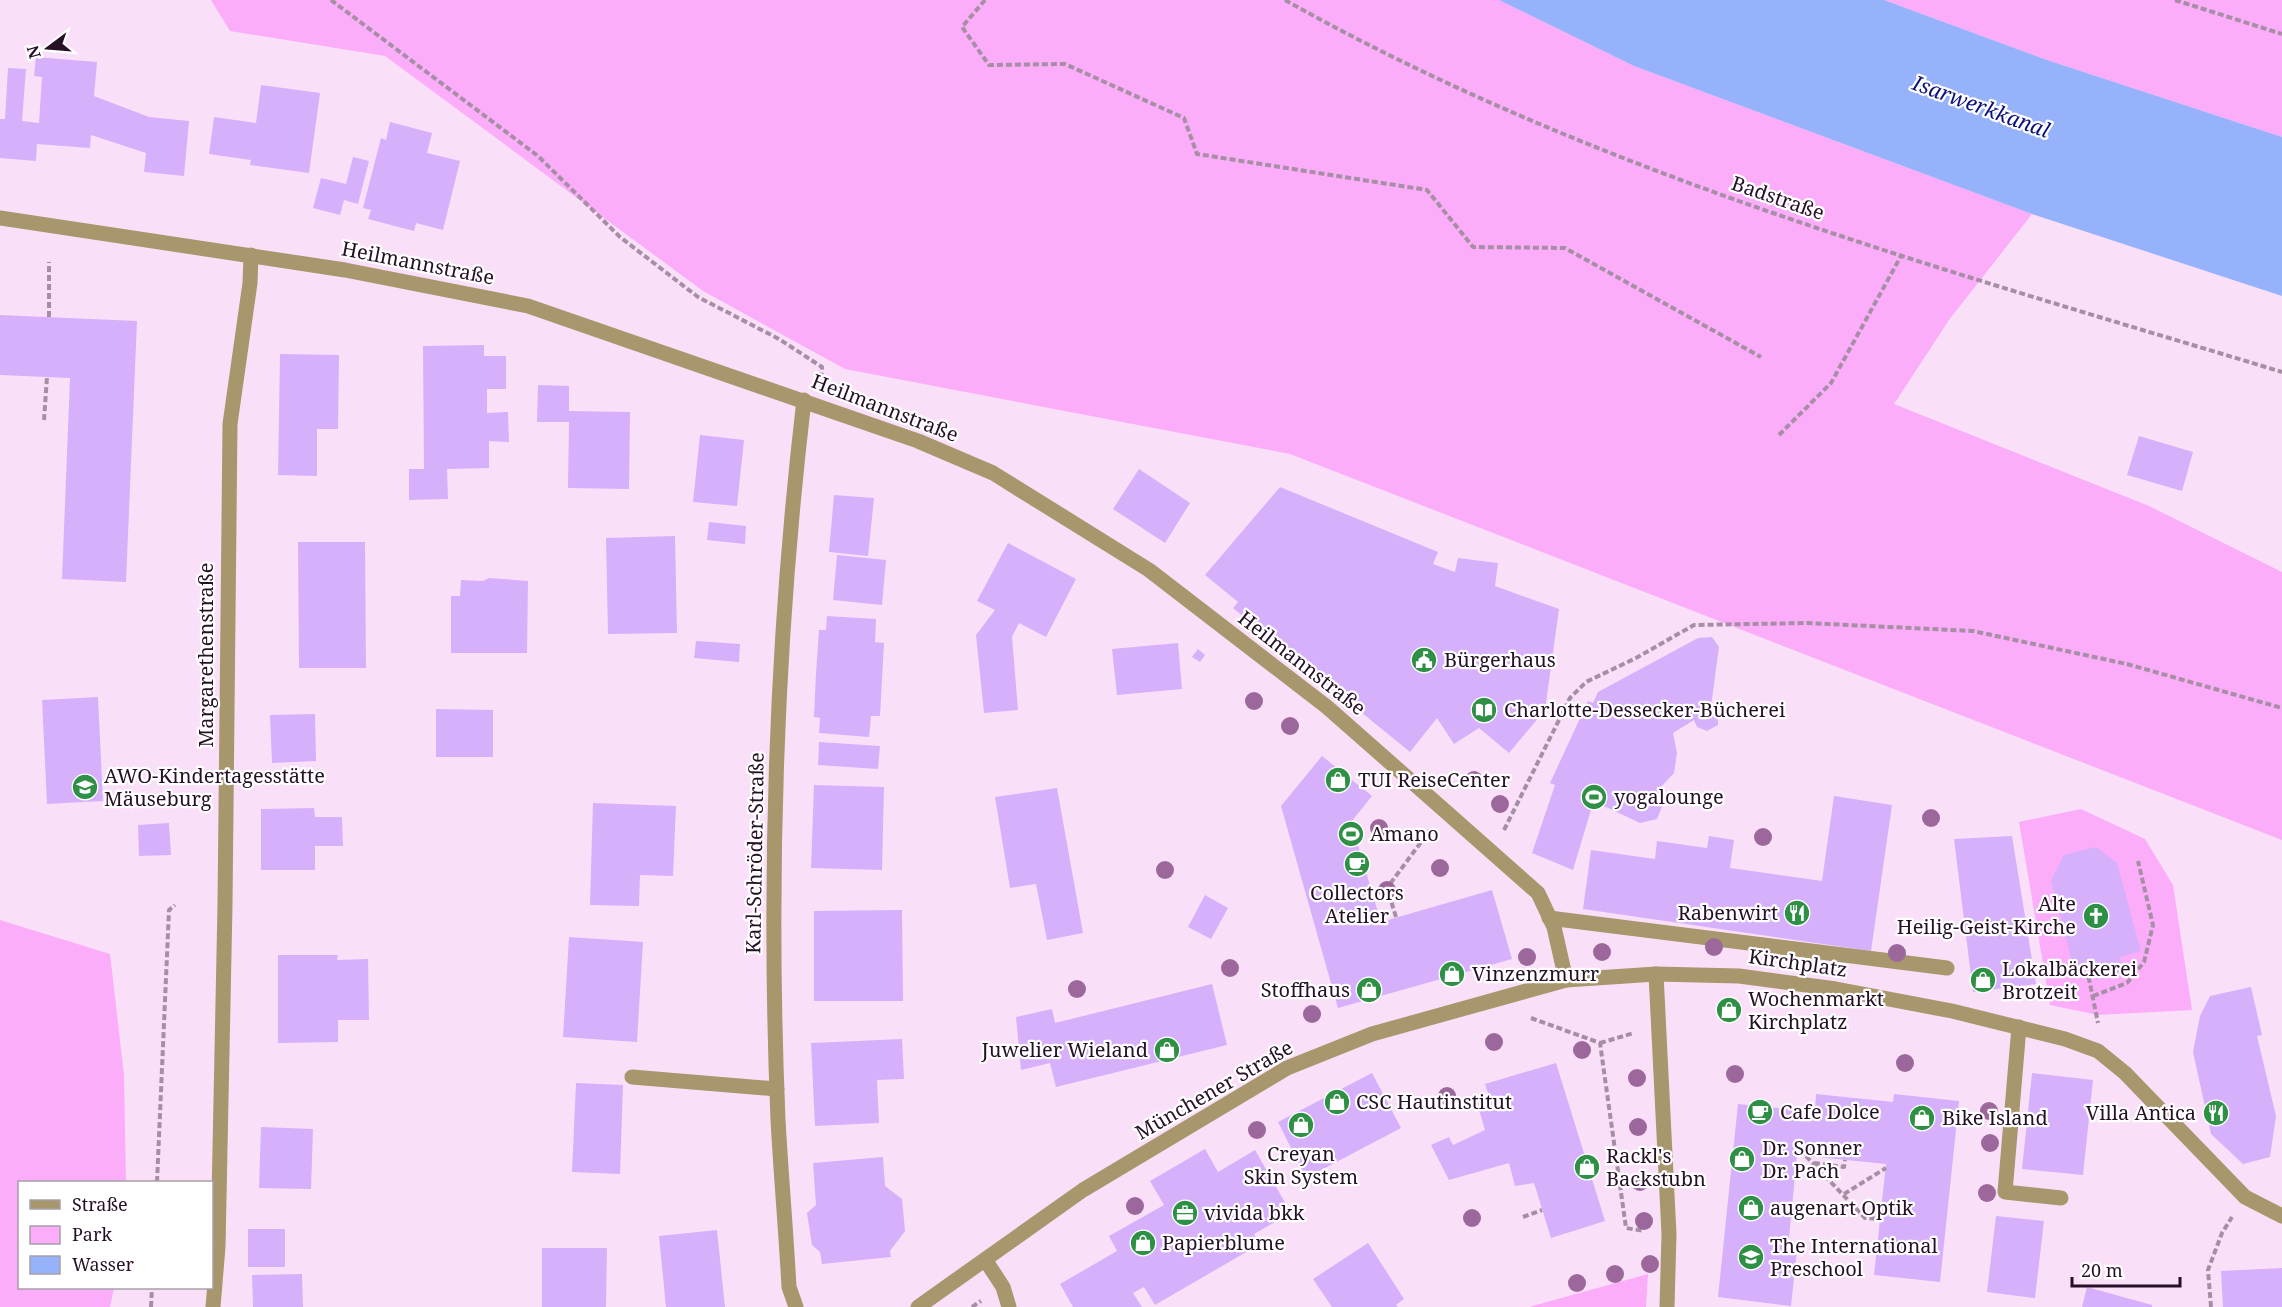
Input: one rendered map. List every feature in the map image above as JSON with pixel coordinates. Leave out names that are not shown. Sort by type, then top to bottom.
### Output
[{"type":"street","name":"Heilmannstraße","points":[[0,218],[345,270],[528,306],[804,400],[918,441],[993,473],[1149,570],[1327,707],[1538,893],[1549,918],[1566,980]]},
{"type":"street","name":"Margarethenstraße","points":[[213,1307],[218,1246],[225,916],[230,424],[250,283],[251,255]]},
{"type":"street","name":"Karl-Schröder-Straße","points":[[796,1307],[789,1287],[777,1089],[774,923],[780,677],[790,517],[804,400]]},
{"type":"street","points":[[1549,918],[1947,968]]},
{"type":"street","points":[[1656,974],[1669,1234],[1667,1307]]},
{"type":"street","name":"Kirchplatz","points":[[1566,980],[1656,974],[1739,976],[1836,989],[1952,1011],[2066,1039],[2098,1051],[2125,1073],[2246,1197],[2282,1216]]},
{"type":"street","name":"Münchener Straße","points":[[918,1307],[986,1261],[1083,1190],[1287,1068],[1372,1034],[1566,980]]},
{"type":"street","points":[[2019,1027],[2005,1192],[2061,1198]]},
{"type":"street","points":[[632,1077],[777,1089]]},
{"type":"street","points":[[986,1261],[1003,1287],[1009,1307]]},
{"type":"path","points":[[331,0],[538,156],[621,237],[698,297],[779,339],[822,367],[820,406]]},
{"type":"path","points":[[985,0],[962,27],[988,65],[1065,64],[1184,118],[1197,154],[1427,190],[1473,247],[1565,248],[1761,357]]},
{"type":"path","name":"Badstraße","points":[[1285,0],[1334,27],[1493,105],[1682,181],[1901,256],[2282,372]]},
{"type":"path","points":[[2175,0],[2282,34]]},
{"type":"path","points":[[1779,435],[1832,383],[1901,256]]},
{"type":"path","points":[[49,262],[49,317]]},
{"type":"path","points":[[44,420],[47,377]]},
{"type":"path","points":[[1492,853],[1570,698],[1586,682],[1694,625],[1807,624],[1973,631],[2127,664],[2282,708]]},
{"type":"path","points":[[1396,917],[1386,888],[1444,810]]},
{"type":"path","points":[[2093,996],[2127,983],[2144,962],[2153,925],[2138,861]]},
{"type":"path","points":[[157,1181],[169,910],[175,905]]},
{"type":"path","points":[[2094,973],[2088,974],[2098,1016],[2098,1051]]},
{"type":"path","points":[[1512,995],[1516,1012],[1600,1043],[1626,1228],[1669,1234]]},
{"type":"path","points":[[1806,1156],[1865,1218],[1879,1219]]},
{"type":"path","points":[[1813,1163],[1844,1167],[1845,1160]]},
{"type":"path","points":[[1844,1194],[1886,1168]]},
{"type":"path","points":[[2211,1307],[2208,1270],[2222,1233],[2246,1197]]},
{"type":"path","points":[[1523,1217],[1542,1210]]},
{"type":"path","points":[[151,1307],[152,1289]]},
{"type":"green space","points":[[211,0],[1499,0],[1634,66],[2032,214],[1949,320],[1894,404],[2149,506],[2282,572],[2282,840],[1290,454],[845,369],[703,291],[385,56],[230,31]]},
{"type":"green space","points":[[1884,0],[2282,0],[2282,137],[2047,60]]},
{"type":"green space","points":[[2081,809],[2145,839],[2173,885],[2192,1010],[2098,1015],[2050,1005],[2019,822]]},
{"type":"green space","points":[[0,920],[110,954],[124,1075],[126,1181],[18,1181],[18,1289],[114,1289],[110,1307],[0,1307]]},
{"type":"green space","points":[[1648,1274],[1646,1307],[1529,1307]]},
{"type":"water","name":"Isarwerkkanal","points":[[1499,0],[1884,0],[2047,60],[2282,137],[2282,296],[2032,214],[1634,66]]},
{"type":"building","points":[[36,57],[97,62],[94,96],[149,117],[189,121],[184,176],[144,172],[146,153],[91,135],[90,148],[37,144],[36,161],[0,158],[0,119],[5,119],[8,68],[26,69],[22,121],[39,123],[42,77],[34,76]]},
{"type":"building","points":[[261,85],[320,93],[309,173],[250,165],[251,160],[209,154],[214,117],[256,123]]},
{"type":"building","points":[[390,122],[432,133],[427,153],[460,161],[443,230],[416,223],[414,231],[368,219],[371,210],[363,208],[381,138],[386,140]]},
{"type":"building","points":[[353,157],[369,161],[358,204],[344,200],[340,215],[313,208],[321,178],[346,184]]},
{"type":"building","points":[[0,315],[137,321],[126,582],[62,579],[70,378],[0,375]]},
{"type":"building","points":[[484,345],[484,356],[506,356],[506,389],[487,389],[487,413],[508,412],[509,442],[489,441],[489,468],[447,469],[448,499],[409,500],[409,469],[424,469],[423,346]]},
{"type":"building","points":[[280,354],[339,355],[338,429],[317,429],[317,476],[278,475]]},
{"type":"building","points":[[538,385],[569,386],[569,411],[630,412],[629,489],[568,488],[569,422],[537,422]]},
{"type":"building","points":[[700,435],[744,440],[737,506],[693,502]]},
{"type":"building","points":[[2139,436],[2193,452],[2182,491],[2127,475]]},
{"type":"building","points":[[1139,469],[1190,503],[1165,543],[1113,509]]},
{"type":"building","name":"Bürgerhaus","points":[[1280,487],[1438,552],[1433,564],[1455,572],[1458,558],[1498,563],[1495,586],[1559,609],[1545,710],[1509,753],[1479,728],[1454,744],[1437,718],[1410,752],[1233,608],[1238,602],[1205,575]]},
{"type":"building","points":[[834,495],[874,498],[868,556],[829,552]]},
{"type":"building","points":[[709,522],[746,526],[745,544],[707,540]]},
{"type":"building","points":[[675,536],[677,633],[608,634],[606,538]]},
{"type":"building","points":[[298,542],[365,542],[366,668],[299,668]]},
{"type":"building","points":[[1008,543],[1076,579],[1046,637],[1019,623],[1012,637],[1018,710],[984,713],[976,635],[995,610],[977,601]]},
{"type":"building","points":[[837,555],[886,560],[882,605],[833,600]]},
{"type":"building","points":[[489,578],[528,581],[527,653],[451,653],[451,596],[460,596],[461,580],[483,581]]},
{"type":"building","points":[[827,616],[876,619],[875,642],[884,643],[880,716],[871,716],[869,737],[819,733],[820,718],[814,717],[816,673],[819,630],[826,630]]},
{"type":"building","points":[[1712,637],[1719,647],[1711,706],[1718,715],[1718,725],[1707,731],[1697,727],[1694,720],[1673,733],[1677,753],[1674,773],[1659,789],[1663,804],[1657,819],[1640,823],[1604,806],[1591,810],[1573,870],[1532,853],[1555,785],[1550,783],[1588,701],[1593,703],[1598,692],[1698,638]]},
{"type":"building","points":[[696,641],[740,644],[739,662],[694,658]]},
{"type":"building","points":[[1178,643],[1182,689],[1117,695],[1112,649]]},
{"type":"building","points":[[1198,649],[1205,655],[1200,662],[1192,657]]},
{"type":"building","points":[[98,697],[103,801],[47,804],[42,700]]},
{"type":"building","points":[[436,709],[493,710],[493,757],[436,757]]},
{"type":"building","points":[[315,714],[316,761],[272,763],[270,715]]},
{"type":"building","points":[[819,742],[880,746],[878,769],[818,765]]},
{"type":"building","points":[[1322,756],[1372,796],[1351,822],[1381,922],[1492,890],[1512,959],[1338,1008],[1281,806]]},
{"type":"building","points":[[814,785],[884,787],[882,870],[811,868]]},
{"type":"building","points":[[1057,788],[1083,933],[1047,940],[1036,884],[1010,888],[995,797]]},
{"type":"building","points":[[1834,796],[1892,805],[1871,951],[1583,909],[1591,850],[1655,859],[1657,841],[1707,848],[1709,836],[1734,840],[1730,868],[1822,881]]},
{"type":"building","points":[[593,803],[676,806],[673,876],[640,875],[639,906],[590,905]]},
{"type":"building","points":[[314,808],[315,817],[342,817],[343,846],[315,846],[315,870],[261,870],[261,809]]},
{"type":"building","points":[[169,823],[171,855],[139,856],[138,825]]},
{"type":"building","points":[[2012,836],[2036,984],[1973,992],[1954,839]]},
{"type":"building","name":"Alte Heilig-Geist-Kirche","points":[[2096,847],[2117,863],[2141,951],[2120,957],[2124,972],[2096,980],[2092,964],[2074,969],[2051,881],[2064,855]]},
{"type":"building","points":[[1205,895],[1228,908],[1211,939],[1188,927]]},
{"type":"building","points":[[902,910],[903,1001],[814,1001],[814,911]]},
{"type":"building","points":[[569,937],[643,942],[637,1042],[563,1037]]},
{"type":"building","points":[[278,955],[338,955],[337,960],[368,959],[369,1020],[338,1020],[338,1042],[278,1043]]},
{"type":"building","points":[[1212,984],[1227,1045],[1056,1087],[1050,1063],[1021,1070],[1016,1017],[1052,1009],[1055,1023]]},
{"type":"building","points":[[2251,987],[2262,1035],[2257,1036],[2276,1116],[2270,1157],[2243,1164],[2211,1134],[2193,1052],[2200,1016],[2210,996]]},
{"type":"building","points":[[902,1039],[904,1079],[877,1080],[879,1123],[815,1126],[811,1043]]},
{"type":"building","points":[[1556,1063],[1605,1221],[1551,1238],[1534,1183],[1515,1186],[1509,1163],[1449,1180],[1431,1145],[1449,1137],[1453,1145],[1485,1130],[1477,1103],[1490,1099],[1485,1084]]},
{"type":"building","points":[[1372,1073],[1401,1128],[1306,1178],[1278,1122]]},
{"type":"building","points":[[2032,1073],[2093,1080],[2083,1175],[2022,1169]]},
{"type":"building","points":[[576,1083],[623,1085],[620,1174],[572,1172]]},
{"type":"building","points":[[1816,1094],[1893,1102],[1894,1094],[1959,1101],[1940,1282],[1874,1275],[1886,1164],[1797,1155],[1788,1249],[1797,1250],[1791,1306],[1718,1297],[1738,1104],[1815,1112]]},
{"type":"building","points":[[261,1127],[313,1129],[311,1189],[259,1188]]},
{"type":"building","points":[[1205,1149],[1218,1172],[1255,1150],[1291,1213],[1254,1234],[1260,1244],[1155,1305],[1144,1287],[1133,1293],[1142,1307],[1073,1307],[1060,1284],[1117,1251],[1109,1236],[1164,1205],[1150,1181]]},
{"type":"building","points":[[883,1157],[885,1186],[902,1199],[905,1231],[890,1251],[891,1257],[822,1264],[820,1252],[812,1245],[807,1213],[816,1205],[813,1163]]},
{"type":"building","points":[[1996,1216],[2044,1221],[2035,1298],[1987,1292]]},
{"type":"building","points":[[248,1229],[285,1229],[285,1267],[248,1267]]},
{"type":"building","points":[[717,1230],[725,1307],[666,1307],[659,1236]]},
{"type":"building","points":[[1368,1243],[1404,1299],[1396,1305],[1398,1307],[1332,1307],[1313,1279]]},
{"type":"building","points":[[542,1248],[607,1248],[606,1307],[542,1307]]},
{"type":"building","points":[[2282,1268],[2282,1307],[2223,1307],[2221,1271]]},
{"type":"building","points":[[302,1274],[303,1307],[253,1307],[252,1275]]},
{"type":"building","points":[[2087,1287],[2152,1305],[2152,1307],[2082,1307]]},
{"type":"place","name":"Bürgerhaus","points":[[1424,660]]},
{"type":"place","name":"Charlotte-Dessecker-Bücherei","points":[[1484,710]]},
{"type":"place","name":"TUI ReiseCenter","points":[[1338,780]]},
{"type":"place","name":"AWO-Kindertagesstätte Mäuseburg","points":[[85,787]]},
{"type":"place","name":"yogalounge","points":[[1594,797]]},
{"type":"place","name":"Amano","points":[[1351,834]]},
{"type":"place","name":"Collectors Atelier","points":[[1357,864]]},
{"type":"place","name":"Rabenwirt","points":[[1797,913]]},
{"type":"place","name":"Alte Heilig-Geist-Kirche","points":[[2096,916]]},
{"type":"place","name":"Vinzenzmurr","points":[[1452,974]]},
{"type":"place","name":"Lokalbäckerei Brotzeit","points":[[1983,980]]},
{"type":"place","name":"Stoffhaus","points":[[1369,990]]},
{"type":"place","name":"Wochenmarkt Kirchplatz","points":[[1729,1010]]},
{"type":"place","name":"Juwelier Wieland","points":[[1167,1050]]},
{"type":"place","name":"CSC Hautinstitut","points":[[1337,1102]]},
{"type":"place","name":"Cafe Dolce","points":[[1760,1112]]},
{"type":"place","name":"Villa Antica","points":[[2216,1113]]},
{"type":"place","name":"Bike Island","points":[[1922,1118]]},
{"type":"place","name":"Creyan Skin System","points":[[1301,1125]]},
{"type":"place","name":"Dr. Sonner Dr. Pach","points":[[1742,1159]]},
{"type":"place","name":"Rackl's Backstubn","points":[[1587,1167]]},
{"type":"place","name":"augenart Optik","points":[[1751,1208]]},
{"type":"place","name":"vivida bkk","points":[[1185,1213]]},
{"type":"place","name":"Papierblume","points":[[1143,1243]]},
{"type":"place","name":"The International Preschool","points":[[1751,1257]]}]
